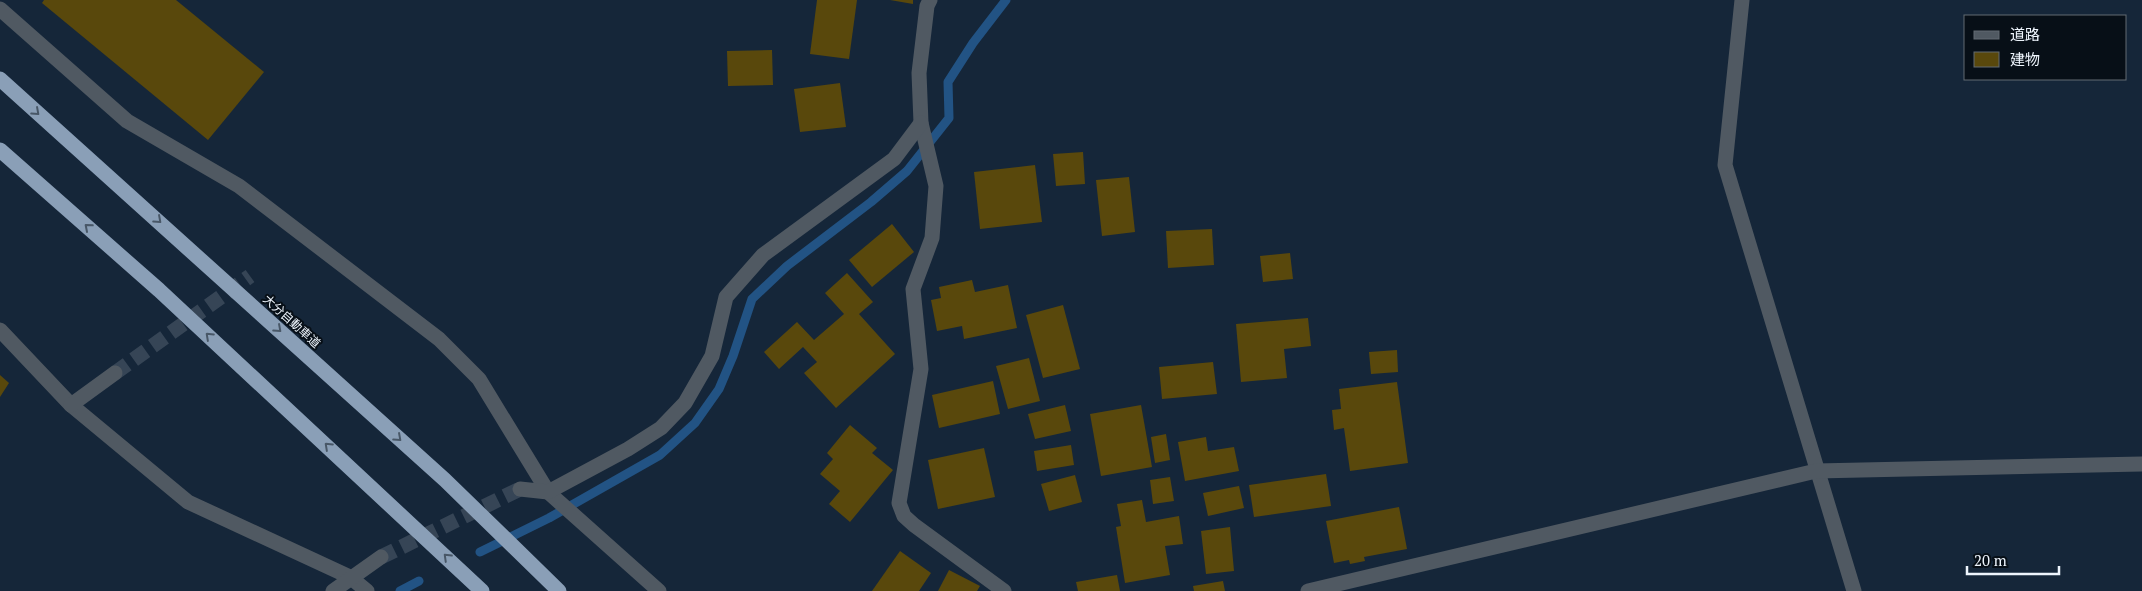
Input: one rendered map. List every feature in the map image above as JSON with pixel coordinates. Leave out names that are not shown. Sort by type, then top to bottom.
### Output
[{"type":"highway","name":"大分自動車道","points":[[0,79],[437,474],[559,591]]},
{"type":"highway","points":[[0,150],[174,304],[482,591]]},
{"type":"street","points":[[930,0],[927,6],[919,73],[922,127],[936,186],[932,238],[913,289],[921,369],[899,503],[904,516],[914,525],[1004,591]]},
{"type":"street","points":[[1742,0],[1724,165],[1854,591]]},
{"type":"street","points":[[0,9],[128,120],[239,186],[440,338],[479,380],[553,497],[659,591]]},
{"type":"street","points":[[520,490],[553,497],[661,428],[685,403],[712,356],[726,297],[763,255],[894,158],[922,127]]},
{"type":"street","points":[[0,330],[72,405],[188,502],[350,577],[367,591]]},
{"type":"street","points":[[72,405],[115,373]]},
{"type":"street","points":[[1308,591],[1816,471],[2142,464]]},
{"type":"street","points":[[333,591],[350,577],[381,557]]},
{"type":"building","points":[[44,0],[176,0],[264,72],[208,140],[42,3]]},
{"type":"building","points":[[817,0],[857,0],[849,59],[810,54]]},
{"type":"building","points":[[890,0],[913,0],[913,4]]},
{"type":"building","points":[[772,50],[773,85],[728,86],[727,51]]},
{"type":"building","points":[[840,83],[846,127],[800,132],[794,89]]},
{"type":"building","points":[[1083,152],[1085,184],[1056,186],[1053,154]]},
{"type":"building","points":[[1035,165],[1042,222],[980,229],[974,172]]},
{"type":"building","points":[[1129,177],[1135,232],[1102,236],[1096,180]]},
{"type":"building","points":[[892,224],[914,252],[872,287],[849,260]]},
{"type":"building","points":[[1212,229],[1214,265],[1168,268],[1166,231]]},
{"type":"building","points":[[1290,253],[1293,279],[1263,282],[1260,256]]},
{"type":"building","points":[[847,273],[873,302],[859,314],[895,354],[836,408],[804,373],[817,362],[803,347],[779,369],[764,352],[797,322],[814,340],[844,314],[825,293]]},
{"type":"building","points":[[972,280],[975,292],[1008,285],[1017,328],[964,339],[962,326],[937,331],[931,300],[941,298],[939,287]]},
{"type":"building","points":[[1063,305],[1080,369],[1043,378],[1026,315]]},
{"type":"building","points":[[1308,318],[1311,346],[1284,349],[1287,378],[1241,382],[1236,324]]},
{"type":"building","points":[[1397,350],[1398,372],[1371,374],[1369,352]]},
{"type":"building","points":[[1029,358],[1040,401],[1008,409],[996,366]]},
{"type":"building","points":[[1213,362],[1217,394],[1162,399],[1159,367]]},
{"type":"building","points":[[0,375],[9,383],[0,397]]},
{"type":"building","points":[[993,381],[1000,414],[939,428],[932,395]]},
{"type":"building","points":[[1397,382],[1408,463],[1350,471],[1344,428],[1334,430],[1332,410],[1341,409],[1339,389]]},
{"type":"building","points":[[1065,405],[1071,431],[1035,439],[1028,414]]},
{"type":"building","points":[[1141,405],[1152,467],[1101,476],[1090,414]]},
{"type":"building","points":[[850,425],[877,448],[872,453],[893,470],[850,522],[829,504],[840,491],[820,474],[833,459],[827,453]]},
{"type":"building","points":[[1166,434],[1170,460],[1155,463],[1151,437]]},
{"type":"building","points":[[1206,437],[1208,451],[1234,447],[1239,471],[1185,481],[1178,442]]},
{"type":"building","points":[[1071,445],[1074,465],[1037,471],[1034,451]]},
{"type":"building","points":[[984,448],[995,497],[938,509],[928,460]]},
{"type":"building","points":[[1326,474],[1331,506],[1254,517],[1249,485]]},
{"type":"building","points":[[1075,475],[1082,502],[1049,511],[1041,484]]},
{"type":"building","points":[[1170,477],[1174,501],[1153,504],[1150,480]]},
{"type":"building","points":[[1239,486],[1244,508],[1208,516],[1203,493]]},
{"type":"building","points":[[1142,500],[1146,522],[1179,516],[1183,544],[1165,546],[1170,575],[1125,583],[1116,527],[1121,526],[1117,504]]},
{"type":"building","points":[[1399,507],[1407,549],[1364,557],[1365,561],[1350,564],[1349,560],[1334,563],[1326,521]]},
{"type":"building","points":[[1230,527],[1234,571],[1206,574],[1201,531]]},
{"type":"building","points":[[900,551],[931,573],[919,591],[872,591]]},
{"type":"building","points":[[949,570],[980,586],[977,591],[938,591]]},
{"type":"building","points":[[1117,575],[1120,591],[1078,591],[1076,582]]},
{"type":"building","points":[[1223,581],[1225,591],[1194,591],[1193,586]]},
{"type":"waterway","points":[[480,552],[549,518],[660,455],[695,423],[719,389],[733,356],[752,299],[787,266],[871,202],[907,171],[949,118],[948,82],[973,43],[1006,0]]},
{"type":"waterway","points":[[400,591],[419,581]]},
{"type":"tunnel","points":[[115,373],[250,276]]},
{"type":"tunnel","points":[[381,557],[520,489]]}]
